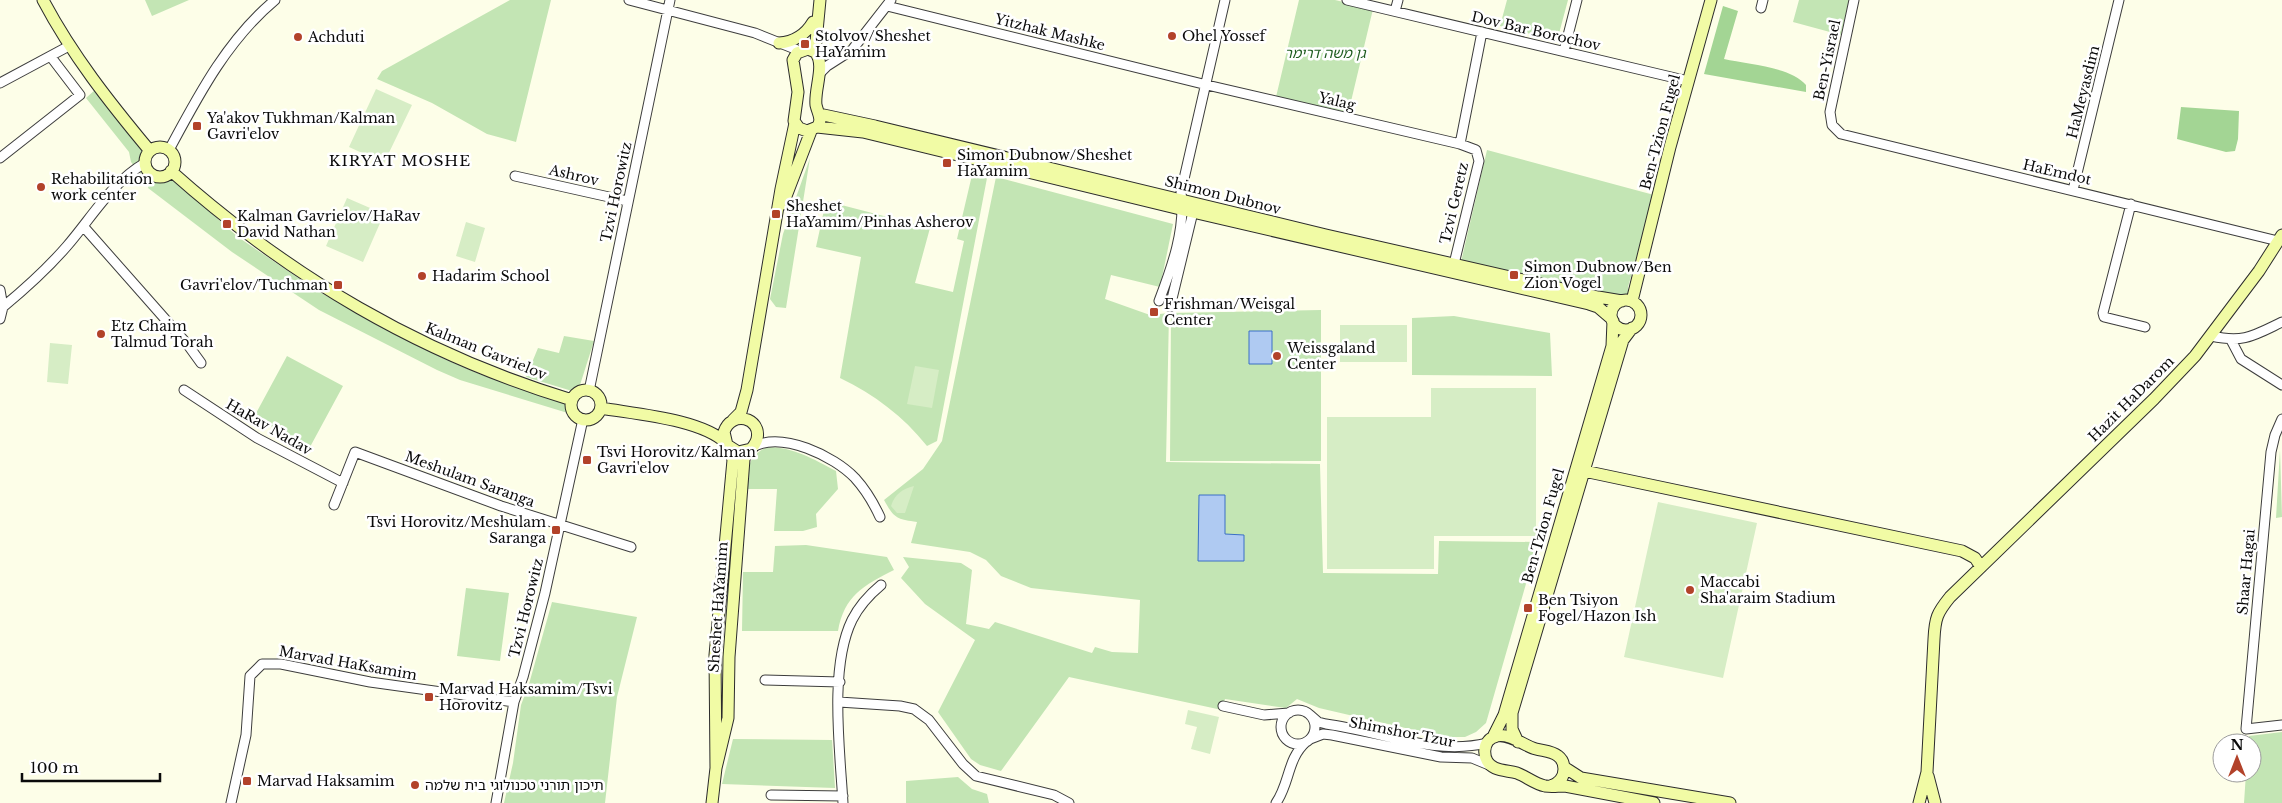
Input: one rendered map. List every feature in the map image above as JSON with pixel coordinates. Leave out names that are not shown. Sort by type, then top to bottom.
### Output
[{"type":"street","points":[[43,0],[69,46],[105,96],[150,151]]},
{"type":"street","points":[[49,0],[69,46]]},
{"type":"street","points":[[169,150],[216,66],[244,31],[275,0]]},
{"type":"street","points":[[629,0],[738,28],[806,54],[830,60],[841,59]]},
{"type":"street","name":"Tzvi Horowitz","points":[[589,391],[670,0]]},
{"type":"street","points":[[727,445],[724,432],[741,412],[747,390],[776,220],[795,123],[798,92],[819,0]]},
{"type":"street","points":[[819,0],[806,54],[819,74]]},
{"type":"street","points":[[1170,307],[1186,207],[1181,192],[1225,0]]},
{"type":"street","name":"Dov Bar Borochov","points":[[1347,0],[1688,81]]},
{"type":"street","points":[[1395,11],[1398,0]]},
{"type":"street","points":[[1564,51],[1577,0]]},
{"type":"street","name":"Ben-Tzion Fugel","points":[[1627,301],[1711,0]]},
{"type":"street","name":"Ben-Yisrael","points":[[1832,125],[1830,103],[1854,0]]},
{"type":"street","name":"HaMeyasdim","points":[[2073,190],[2119,0]]},
{"type":"street","points":[[776,220],[814,129],[820,122],[816,96],[819,74],[827,66],[841,59],[852,50],[889,3]]},
{"type":"street","name":"Yitzhak Mashke","points":[[889,3],[1207,85]]},
{"type":"street","points":[[777,42],[789,41],[803,34],[813,22]]},
{"type":"street","name":"Tzvi Geretz","points":[[1453,269],[1479,161],[1476,150],[1460,144],[1482,32]]},
{"type":"street","points":[[0,83],[69,46]]},
{"type":"street","points":[[0,158],[80,95],[50,56]]},
{"type":"street","name":"Yalag","points":[[1207,85],[1460,144]]},
{"type":"street","name":"Shimon Dubnov","points":[[819,114],[1186,207],[1453,269],[1627,301]]},
{"type":"street","points":[[795,123],[800,130],[814,129]]},
{"type":"street","name":"HaEmdot","points":[[1832,125],[1836,131],[1849,137],[2280,238]]},
{"type":"street","name":"Shimon Dubnov","points":[[814,129],[863,132],[1453,269],[1589,304],[1598,307],[1612,320]]},
{"type":"street","points":[[0,319],[4,307],[26,288],[83,226],[122,178],[145,163],[150,151],[159,147],[169,150],[175,161],[171,171],[163,176],[154,176],[148,171],[145,163]]},
{"type":"street","name":"Kalman Gavrielov","points":[[171,171],[211,207],[301,273],[390,326],[453,357],[572,400]]},
{"type":"street","name":"Ashrov","points":[[515,176],[627,202]]},
{"type":"street","points":[[2130,204],[2103,314],[2104,317],[2145,327]]},
{"type":"street","points":[[1159,302],[1169,275],[1186,207]]},
{"type":"street","points":[[83,226],[188,345],[201,363]]},
{"type":"street","name":"Hazit HaDarom","points":[[1927,772],[1935,619],[1939,611],[1950,597],[2154,399],[2211,336],[2260,271],[2280,238]]},
{"type":"street","points":[[0,290],[4,307]]},
{"type":"street","points":[[1627,301],[1639,308],[1641,315],[1638,324],[1632,328],[1621,329],[1612,320],[1614,306],[1627,301]]},
{"type":"street","name":"Ben-Tzion Fugel","points":[[1490,740],[1504,715],[1612,346],[1612,320]]},
{"type":"street","points":[[2211,336],[2231,340],[2254,335],[2282,322]]},
{"type":"street","name":"Ben-Tzion Fugel","points":[[1518,742],[1512,730],[1512,713],[1623,340],[1632,328]]},
{"type":"street","points":[[2231,340],[2241,359],[2282,385]]},
{"type":"street","name":"HaRav Nadav","points":[[184,390],[257,438],[343,482]]},
{"type":"street","points":[[747,390],[748,408],[757,438],[752,448]]},
{"type":"street","points":[[589,391],[597,395],[601,408],[592,418],[578,418],[572,410],[572,400],[577,393],[589,391]]},
{"type":"street","points":[[601,408],[684,423],[717,425],[743,419],[754,425],[763,436],[807,448],[844,469],[862,488],[880,517]]},
{"type":"street","name":"Tzvi Horowitz","points":[[496,803],[514,702],[533,640],[583,419]]},
{"type":"street","name":"Shaar Hagai","points":[[2282,419],[2274,435],[2271,452],[2246,729],[2282,724]]},
{"type":"street","points":[[684,423],[710,431],[727,445],[741,452],[763,442],[777,441]]},
{"type":"street","name":"Sheshet HaYamim","points":[[716,768],[715,655],[733,460],[727,445]]},
{"type":"street","name":"Sheshet HaYamim","points":[[712,803],[716,768],[728,718],[729,657],[744,459],[752,448]]},
{"type":"street","name":"Meshulam Saranga","points":[[334,505],[355,452],[501,506],[630,547]]},
{"type":"street","name":"Ben-Tzion Fugel","points":[[1584,471],[1962,551],[1974,558],[1981,567]]},
{"type":"street","points":[[771,795],[843,799],[839,702],[842,654],[848,628],[860,607],[881,585]]},
{"type":"street","name":"Marvad HaKsamim","points":[[231,803],[246,735],[250,676],[262,664],[281,664],[370,682],[514,702]]},
{"type":"street","points":[[765,680],[840,682]]},
{"type":"street","points":[[839,702],[900,706],[914,709],[929,720],[962,764],[973,774],[987,780],[1054,795],[1069,803]]},
{"type":"street","points":[[1223,706],[1264,716],[1273,721],[1283,735],[1289,753],[1290,768]]},
{"type":"street","points":[[1264,716],[1301,711],[1310,715],[1315,727],[1308,740],[1296,752],[1283,792],[1276,803]]},
{"type":"street","points":[[1283,735],[1283,719],[1292,712]]},
{"type":"street","name":"Shimshor Tzur","points":[[1310,715],[1318,722],[1326,724],[1441,746],[1466,748],[1490,740]]},
{"type":"street","name":"Shimshor Tzur","points":[[1308,740],[1323,734],[1332,735],[1441,757],[1472,758],[1489,765]]},
{"type":"street","points":[[1283,735],[1295,743],[1308,740]]},
{"type":"street","points":[[1551,786],[1561,779],[1564,767],[1562,761],[1555,754],[1533,748],[1504,736],[1490,740],[1485,755],[1489,765],[1518,774],[1541,785],[1551,786],[1565,786],[1654,803]]},
{"type":"street","points":[[1564,767],[1581,778],[1730,803]]},
{"type":"street","points":[[1918,803],[1927,772]]},
{"type":"street","points":[[1927,772],[1935,803]]},
{"type":"green space","points":[[145,0],[189,0],[152,16]]},
{"type":"green space","points":[[510,0],[551,0],[516,142],[487,134],[432,103],[377,79],[382,71]]},
{"type":"green space","name":"גן משה דרימר","points":[[1299,0],[1335,0],[1373,9],[1348,114],[1276,97]]},
{"type":"green space","points":[[1507,0],[1568,0],[1557,41],[1500,26]]},
{"type":"green space","points":[[1799,0],[1849,0],[1841,35],[1793,22]]},
{"type":"green space","points":[[1723,6],[1738,11],[1724,59],[1768,67],[1790,74],[1806,85],[1806,92],[1704,74]]},
{"type":"green space","points":[[96,89],[145,150],[141,174],[131,162],[129,152],[86,98]]},
{"type":"green space","points":[[376,89],[412,105],[384,163],[349,147]]},
{"type":"green space","points":[[2181,107],[2239,111],[2238,139],[2235,151],[2226,152],[2177,139]]},
{"type":"green space","points":[[1487,150],[1654,195],[1628,287],[1628,296],[1619,300],[1461,262]]},
{"type":"green space","points":[[810,158],[786,308],[776,307],[770,299],[783,234]]},
{"type":"green space","points":[[972,175],[987,178],[937,441],[927,446],[888,407],[840,378],[861,257],[816,247],[826,201],[930,228],[915,283],[953,292],[964,241],[957,239]]},
{"type":"green space","points":[[171,177],[238,237],[313,288],[377,325],[449,361],[482,375],[567,404],[571,414],[460,380],[319,310],[232,252],[148,188],[150,180],[163,181]]},
{"type":"green space","points":[[996,177],[1173,224],[1160,287],[1111,275],[1105,299],[1150,315],[1169,313],[1166,462],[1320,464],[1323,573],[1438,574],[1439,541],[1538,542],[1486,723],[1476,732],[1465,737],[1444,737],[1319,708],[1297,699],[1286,708],[1225,699],[1222,710],[1069,677],[1001,771],[980,765],[971,759],[938,712],[975,640],[925,604],[901,578],[909,567],[903,557],[961,563],[972,570],[966,624],[989,629],[995,622],[1092,653],[1095,647],[1112,652],[1138,653],[1140,600],[1031,588],[1001,576],[986,560],[970,552],[911,543],[917,522],[896,517],[884,500],[923,469],[942,441]]},
{"type":"green space","points":[[347,198],[384,214],[363,262],[326,246]]},
{"type":"green space","points":[[466,222],[485,228],[475,262],[456,256]]},
{"type":"green space","points":[[1321,310],[1321,461],[1170,461],[1171,313]]},
{"type":"green space","points":[[1454,316],[1550,333],[1552,376],[1412,375],[1412,318]]},
{"type":"green space","points":[[1340,325],[1407,325],[1407,362],[1340,362]]},
{"type":"green space","points":[[564,336],[594,341],[580,385],[572,391],[526,377],[538,348],[559,353]]},
{"type":"green space","points":[[50,343],[72,345],[68,384],[47,382]]},
{"type":"green space","points":[[287,356],[343,386],[310,447],[254,417]]},
{"type":"green space","points":[[915,366],[939,370],[932,408],[907,404]]},
{"type":"green space","points":[[1431,388],[1536,388],[1536,536],[1434,536],[1434,569],[1327,569],[1327,417],[1431,417]]},
{"type":"green space","points":[[767,447],[795,451],[836,471],[838,489],[816,514],[817,527],[803,531],[774,531],[777,489],[747,489],[750,464],[755,455]]},
{"type":"green space","points":[[2280,450],[2282,517],[2276,518]]},
{"type":"green space","points":[[914,486],[905,513],[897,513],[891,506],[895,498],[903,490]]},
{"type":"green space","name":"Maccabi Sha'araim Stadium","points":[[1658,502],[1757,523],[1723,678],[1624,657]]},
{"type":"green space","points":[[806,545],[887,557],[894,570],[873,581],[850,600],[841,619],[838,631],[742,631],[743,572],[773,572],[775,546]]},
{"type":"green space","points":[[466,588],[509,593],[500,661],[457,656]]},
{"type":"green space","points":[[552,602],[637,617],[617,697],[605,803],[504,803],[513,763],[521,705],[529,684]]},
{"type":"green space","points":[[1188,710],[1219,717],[1210,754],[1191,749],[1197,727],[1185,724]]},
{"type":"green space","points":[[2282,732],[2282,803],[2244,803],[2245,783],[2262,783],[2262,734]]},
{"type":"green space","points":[[733,739],[832,740],[835,788],[722,784]]},
{"type":"green space","points":[[958,777],[972,789],[987,794],[989,803],[906,803],[906,781]]},
{"type":"water","points":[[1249,331],[1272,331],[1272,364],[1249,364]]},
{"type":"water","points":[[1199,495],[1225,495],[1225,534],[1244,535],[1244,561],[1198,561]]},
{"type":"place","name":"Ohel Yossef","points":[[1172,36]]},
{"type":"place","name":"Achduti","points":[[298,37]]},
{"type":"place","name":"Stolvov/Sheshet HaYamim","points":[[805,44]]},
{"type":"place","name":"Ya'akov Tukhman/Kalman Gavri'elov","points":[[197,126]]},
{"type":"place","name":"Simon Dubnow/Sheshet HaYamim","points":[[947,163]]},
{"type":"place","name":"Rehabilitation work center","points":[[41,187]]},
{"type":"place","name":"Sheshet HaYamim/Pinhas Asherov","points":[[776,214]]},
{"type":"place","name":"Kalman Gavrielov/HaRav David Nathan","points":[[227,224]]},
{"type":"place","name":"Simon Dubnow/Ben Zion Vogel","points":[[1514,275]]},
{"type":"place","name":"Hadarim School","points":[[422,276]]},
{"type":"place","name":"Gavri'elov/Tuchman","points":[[338,285]]},
{"type":"place","name":"Frishman/Weisgal Center","points":[[1154,312]]},
{"type":"place","name":"Etz Chaim Talmud Torah","points":[[101,334]]},
{"type":"place","name":"Weissgaland Center","points":[[1277,356]]},
{"type":"place","name":"Tsvi Horovitz/Kalman Gavri'elov","points":[[587,460]]},
{"type":"place","name":"Tsvi Horovitz/Meshulam Saranga","points":[[556,530]]},
{"type":"place","name":"Maccabi Sha'araim Stadium","points":[[1690,590]]},
{"type":"place","name":"Ben Tsiyon Fogel/Hazon Ish","points":[[1528,608]]},
{"type":"place","name":"Marvad Haksamim/Tsvi Horovitz","points":[[429,697]]},
{"type":"place","name":"Marvad Haksamim","points":[[247,781]]},
{"type":"place","name":"תיכון תורני טכנולוגי בית שלמה","points":[[415,785]]},
{"type":"district","name":"KIRYAT MOSHE","points":[[400,161]]}]
